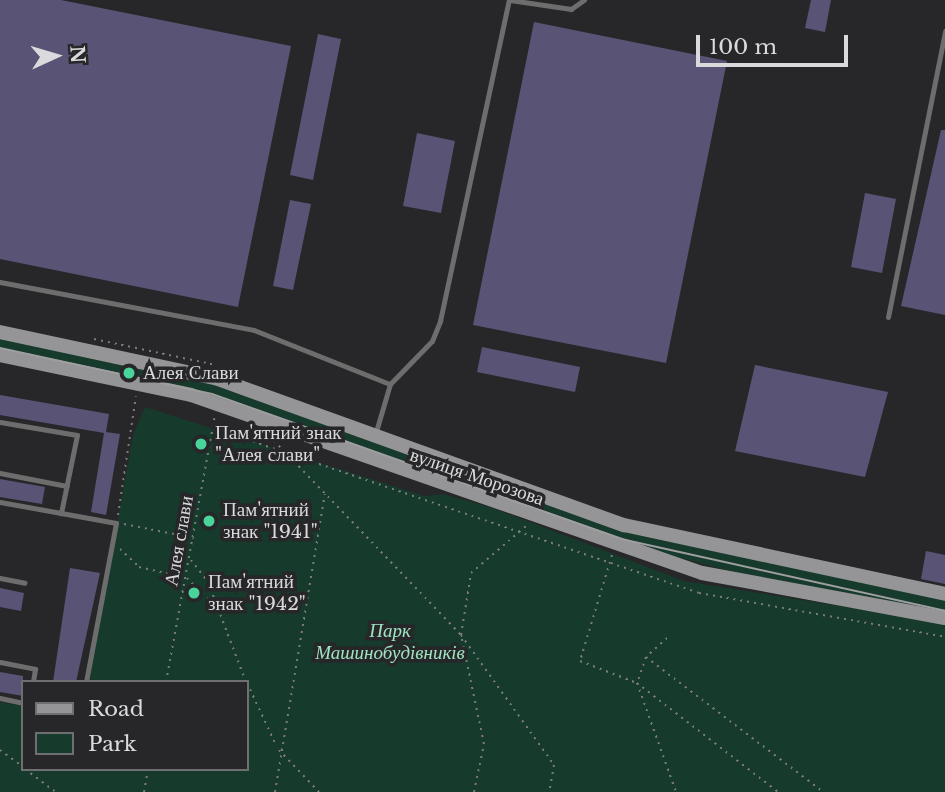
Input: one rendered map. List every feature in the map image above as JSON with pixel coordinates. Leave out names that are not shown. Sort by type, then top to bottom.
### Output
[{"type":"main road","name":"вулиця Морозова","points":[[0,332],[176,366],[624,525],[945,594]]},
{"type":"main road","name":"вулиця Морозова","points":[[0,355],[138,381],[217,404],[614,546],[702,573],[945,618]]},
{"type":"lane","points":[[375,436],[390,384],[432,341],[440,321],[509,0],[571,9],[584,0]]},
{"type":"lane","points":[[888,317],[945,31]]},
{"type":"lane","points":[[0,282],[254,330],[390,384]]},
{"type":"lane","points":[[0,422],[77,435],[61,513]]},
{"type":"lane","points":[[0,474],[67,485]]},
{"type":"lane","points":[[0,502],[116,523],[86,680]]},
{"type":"lane","points":[[0,578],[25,583]]},
{"type":"lane","points":[[0,662],[35,669],[33,680]]},
{"type":"lane","points":[[0,698],[21,703]]},
{"type":"path","points":[[80,336],[223,368]]},
{"type":"path","points":[[138,381],[116,523],[194,538]]},
{"type":"path","name":"Алея слави","points":[[166,680],[217,404]]},
{"type":"path","points":[[213,428],[282,449],[518,533],[699,593],[945,637]]},
{"type":"path","points":[[265,432],[461,635],[554,765],[549,792]]},
{"type":"path","points":[[275,792],[277,748],[325,494]]},
{"type":"path","points":[[474,792],[484,744],[461,635],[471,573],[536,518]]},
{"type":"path","points":[[113,540],[130,562],[187,578],[220,612]]},
{"type":"path","points":[[614,546],[580,661],[636,683],[778,792]]},
{"type":"path","points":[[190,559],[220,612],[245,680]]},
{"type":"path","points":[[667,638],[646,657],[636,683],[676,792]]},
{"type":"path","points":[[646,657],[823,792]]},
{"type":"path","points":[[248,686],[277,748],[319,792]]},
{"type":"path","points":[[0,750],[21,766]]},
{"type":"path","points":[[28,771],[55,792]]},
{"type":"path","points":[[144,792],[148,771]]},
{"type":"green space","points":[[0,337],[176,371],[633,532],[945,599],[945,614],[745,575],[613,540],[208,396],[0,352]]},
{"type":"green space","name":"Парк Машинобудівників","points":[[145,407],[424,496],[443,494],[490,507],[684,581],[945,623],[945,792],[0,792],[0,702],[21,706],[21,771],[248,771],[248,680],[89,680],[133,435]]},
{"type":"building","points":[[0,0],[61,0],[291,46],[238,307],[0,259]]},
{"type":"building","points":[[811,0],[831,0],[825,32],[805,28]]},
{"type":"building","points":[[534,22],[727,61],[666,363],[473,325]]},
{"type":"building","points":[[318,34],[341,39],[313,180],[290,175]]},
{"type":"building","points":[[941,130],[945,130],[945,315],[901,306]]},
{"type":"building","points":[[417,133],[455,141],[441,213],[403,206]]},
{"type":"building","points":[[865,193],[896,199],[882,273],[851,267]]},
{"type":"building","points":[[290,200],[311,204],[293,290],[273,286]]},
{"type":"building","points":[[482,347],[580,367],[575,392],[477,372]]},
{"type":"building","points":[[755,365],[888,392],[865,477],[735,451]]},
{"type":"building","points":[[0,395],[109,414],[106,432],[120,434],[106,515],[91,512],[104,433],[0,415]]},
{"type":"building","points":[[0,479],[45,487],[42,504],[0,497]]},
{"type":"building","points":[[926,551],[945,555],[945,584],[921,579]]},
{"type":"building","points":[[70,568],[100,573],[76,680],[53,680]]},
{"type":"building","points":[[0,588],[24,593],[21,611],[0,607]]},
{"type":"building","points":[[0,672],[23,676],[21,696],[0,692]]},
{"type":"tram line","points":[[0,348],[212,394],[621,539],[945,611]]},
{"type":"place","name":"Алея Слави","points":[[129,373]]},
{"type":"place","name":"Пам'ятний знак \"Алея слави\"","points":[[201,444]]},
{"type":"place","name":"Пам'ятний знак \"1941\"","points":[[209,521]]},
{"type":"place","name":"Пам'ятний знак \"1942\"","points":[[194,593]]}]
